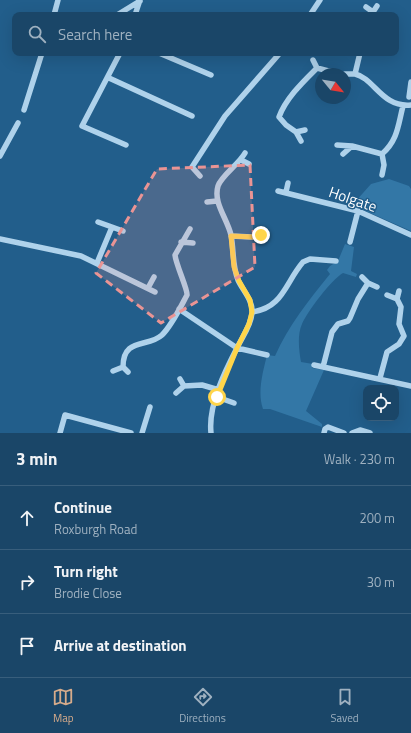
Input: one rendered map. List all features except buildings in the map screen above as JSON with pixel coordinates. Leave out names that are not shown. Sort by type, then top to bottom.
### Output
[{"type":"street","points":[[55,12],[58,0]]},
{"type":"street","points":[[312,12],[320,0]]},
{"type":"street","points":[[122,12],[140,1]]},
{"type":"street","points":[[136,12],[140,1]]},
{"type":"street","points":[[373,12],[377,6]]},
{"type":"street","points":[[366,7],[370,12]]},
{"type":"street","points":[[24,110],[41,56]]},
{"type":"street","points":[[119,56],[109,78],[82,126],[126,145]]},
{"type":"street","points":[[167,56],[211,75]]},
{"type":"street","points":[[200,176],[192,167],[200,154],[225,116],[277,56]]},
{"type":"street","points":[[355,74],[359,56]]},
{"type":"street","points":[[313,60],[317,68]]},
{"type":"street","points":[[301,141],[296,132],[286,125],[279,117],[293,95],[315,70]]},
{"type":"street","points":[[351,74],[355,74],[388,100],[403,106],[411,105]]},
{"type":"street","points":[[109,78],[192,116]]},
{"type":"street","points":[[409,97],[411,82]]},
{"type":"street","points":[[382,154],[392,146],[403,106]]},
{"type":"street","points":[[0,156],[18,123]]},
{"type":"street","points":[[296,132],[305,130]]},
{"type":"street","points":[[337,146],[352,146],[382,154]]},
{"type":"street","points":[[343,154],[352,146]]},
{"type":"street","points":[[211,433],[211,417],[219,390],[249,324],[252,312],[250,300],[239,281],[234,267],[231,236],[225,217],[217,201],[219,184],[241,160],[245,153]]},
{"type":"street","points":[[382,154],[384,165],[382,175]]},
{"type":"street","points":[[241,160],[249,164]]},
{"type":"street","points":[[286,192],[288,182]]},
{"type":"street","name":"Holgate","points":[[278,191],[358,211],[411,235]]},
{"type":"street","points":[[207,202],[217,201]]},
{"type":"street","points":[[350,242],[358,211]]},
{"type":"street","points":[[98,222],[123,231]]},
{"type":"street","points":[[97,263],[112,227]]},
{"type":"street","points":[[123,367],[125,355],[132,347],[158,338],[167,330],[179,309],[187,292],[180,276],[175,255],[190,229]]},
{"type":"street","points":[[231,236],[252,237],[261,235]]},
{"type":"street","points":[[252,237],[256,243]]},
{"type":"street","points":[[0,239],[81,256],[155,292]]},
{"type":"street","points":[[182,242],[193,242]]},
{"type":"street","points":[[252,312],[264,311],[273,305],[303,262],[310,259],[336,261]]},
{"type":"street","points":[[325,260],[327,267]]},
{"type":"street","points":[[148,288],[154,277]]},
{"type":"street","points":[[362,277],[368,283],[377,287]]},
{"type":"street","points":[[323,367],[332,332],[338,324],[348,321],[358,299],[368,283]]},
{"type":"street","points":[[397,299],[399,291]]},
{"type":"street","points":[[380,378],[387,352],[399,344],[404,336],[400,324],[401,307],[397,299],[388,295]]},
{"type":"street","points":[[179,309],[237,348],[267,355]]},
{"type":"street","points":[[314,365],[380,378],[411,386]]},
{"type":"street","points":[[113,371],[123,367]]},
{"type":"street","points":[[123,367],[128,372]]},
{"type":"street","points":[[180,379],[184,386]]},
{"type":"street","points":[[176,393],[184,386],[202,385],[219,390]]},
{"type":"street","points":[[217,397],[234,403]]},
{"type":"street","points":[[142,433],[150,406]]},
{"type":"street","points":[[60,433],[65,415],[131,433]]},
{"type":"street","points":[[324,433],[325,429],[328,427],[344,433]]},
{"type":"street","points":[[352,433],[360,430],[370,433]]},
{"type":"highlighted area","points":[[250,165],[255,267],[161,323],[96,273],[157,169]]},
{"type":"shaded area","points":[[389,179],[409,186],[411,189],[411,231],[361,209],[355,202],[371,184]]},
{"type":"shaded area","points":[[345,244],[354,247],[351,271],[357,274],[356,277],[343,273],[332,282],[309,312],[300,328],[299,333],[301,362],[313,364],[312,368],[324,370],[306,411],[322,424],[322,427],[270,409],[263,409],[261,402],[261,382],[267,355],[275,356],[286,334],[307,303],[330,274],[327,270],[338,261]]},
{"type":"route","points":[[217,397],[225,375],[249,324],[252,312],[250,300],[239,281],[234,267],[231,236],[252,237],[261,235]]}]
